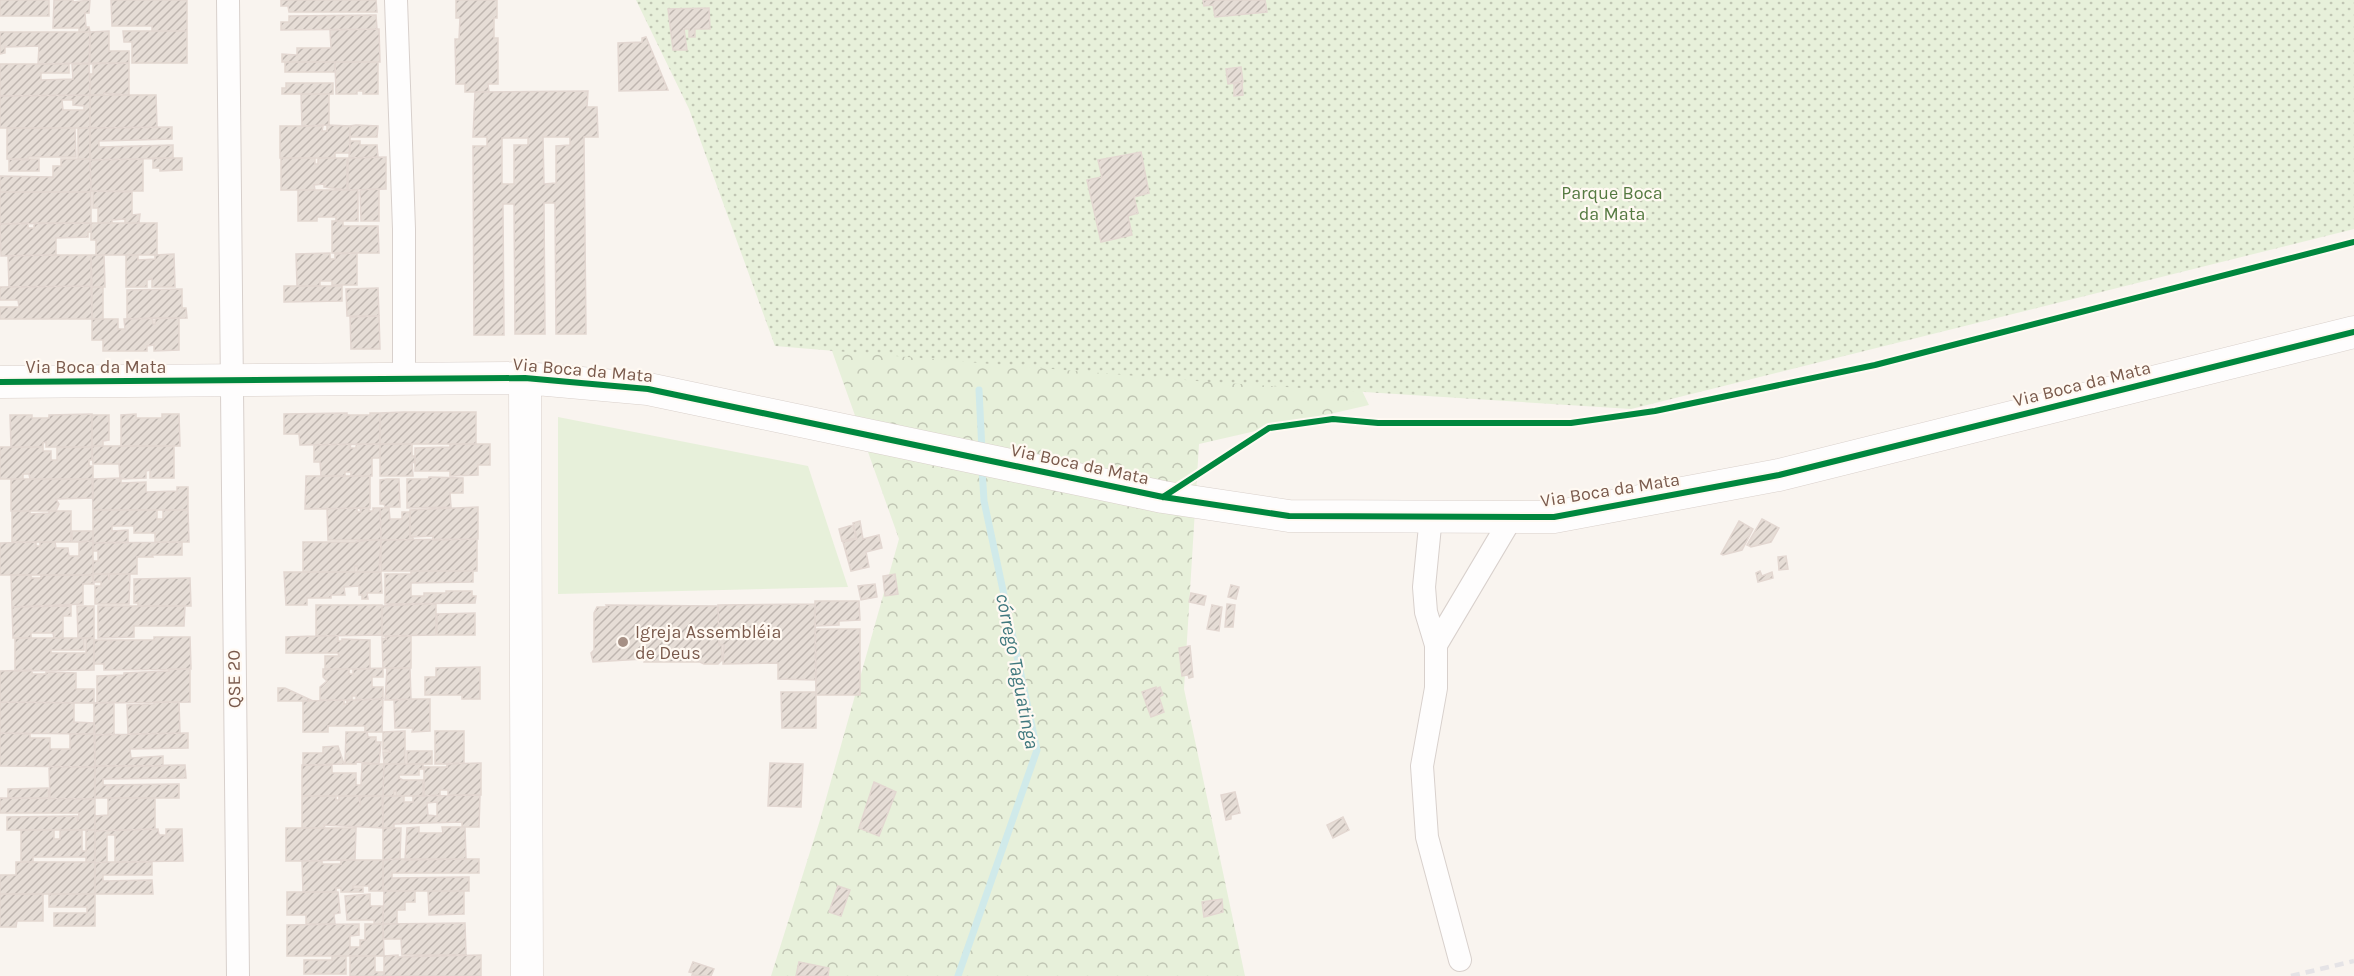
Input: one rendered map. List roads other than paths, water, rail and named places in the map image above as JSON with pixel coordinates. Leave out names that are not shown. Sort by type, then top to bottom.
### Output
[{"type":"street","name":"QSE 20","points":[[228,0],[238,976]]},
{"type":"street","points":[[396,0],[404,229],[404,380]]},
{"type":"street","name":"Via Boca da Mata","points":[[0,382],[525,378],[648,389],[1163,497],[1289,516],[1554,517],[1779,475],[2354,332]]},
{"type":"street","points":[[525,378],[527,976]]},
{"type":"street","points":[[1431,516],[1424,587],[1426,612],[1436,645],[1436,688],[1422,766],[1427,837],[1460,960]]},
{"type":"street","points":[[1436,645],[1512,517]]},
{"type":"waterway","name":"córrego Taguatinga","points":[[979,390],[982,451]]},
{"type":"waterway","name":"córrego Taguatinga","points":[[958,976],[1037,750],[984,501],[982,468]]},
{"type":"railway","points":[[2291,976],[2354,961]]},
{"type":"place","name":"Igreja Assembléia de Deus","points":[[623,642]]},
{"type":"park label","name":"Parque Boca da Mata","points":[[1612,203]]}]
